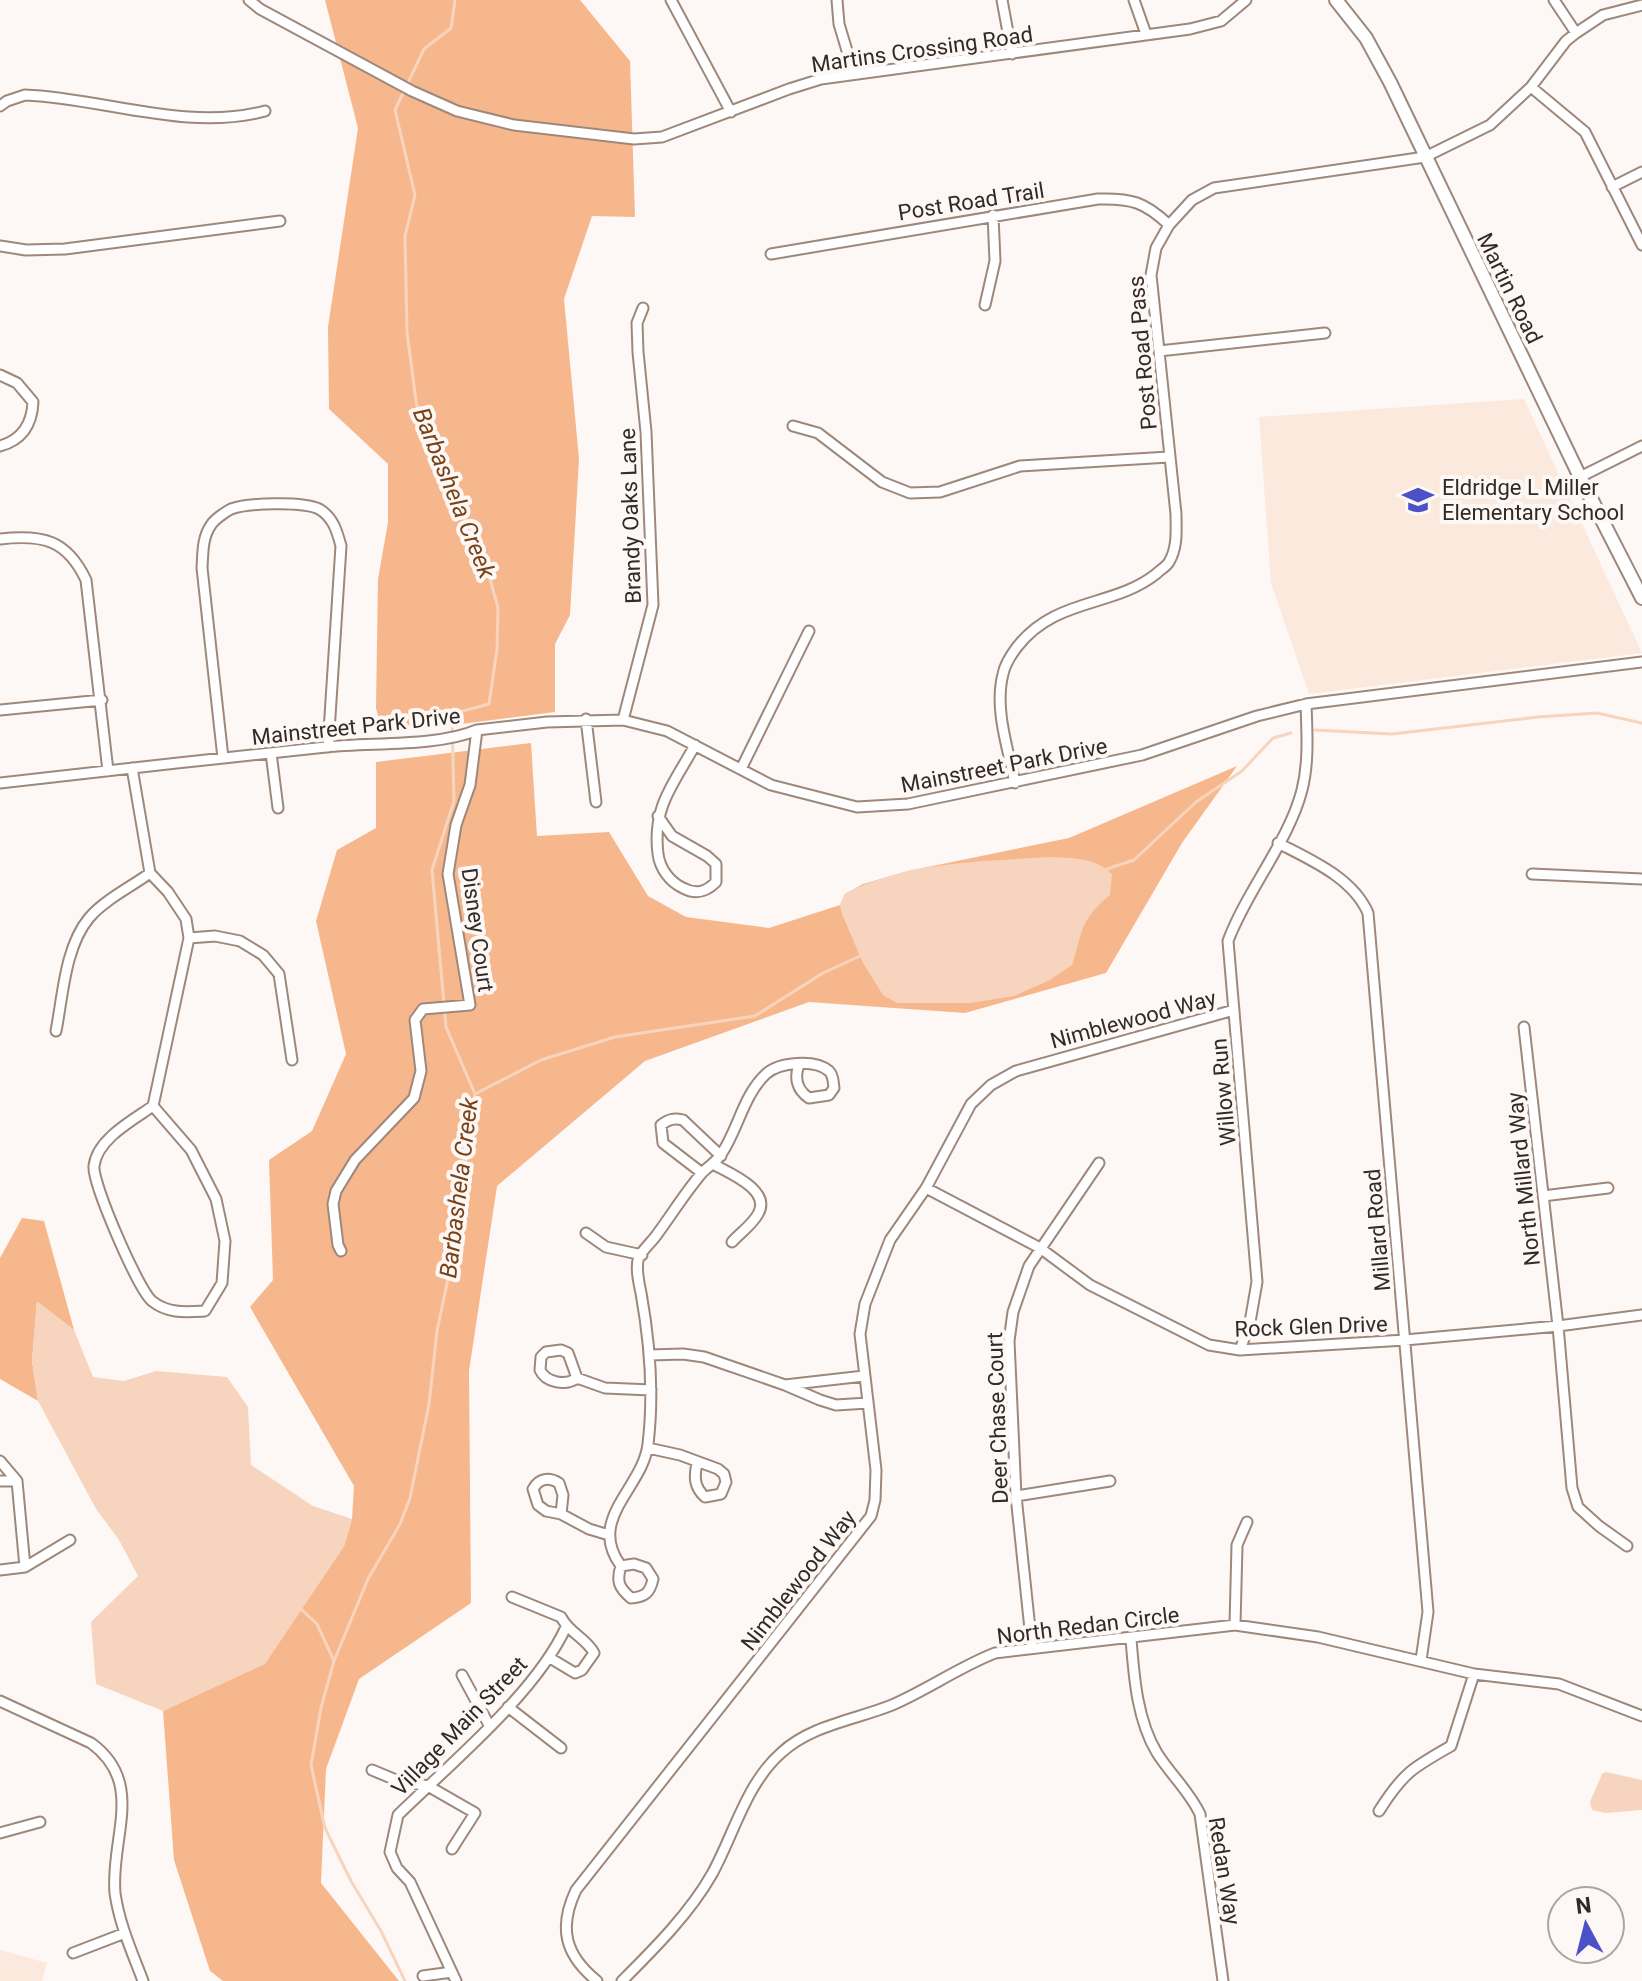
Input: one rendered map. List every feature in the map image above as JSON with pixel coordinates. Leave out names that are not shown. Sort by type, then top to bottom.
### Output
[{"type":"street","name":"Martins Crossing Road","points":[[249,0],[260,9],[412,91],[457,111],[514,125],[634,139],[662,137],[789,89],[854,74],[1190,29],[1221,21],[1246,0]]},
{"type":"street","points":[[671,0],[731,112]]},
{"type":"street","points":[[837,0],[839,24],[854,74]]},
{"type":"street","points":[[1002,0],[1012,54]]},
{"type":"street","points":[[1134,0],[1146,34]]},
{"type":"street","name":"Martin Road","points":[[1336,0],[1366,38],[1642,598]]},
{"type":"street","points":[[1554,0],[1576,33]]},
{"type":"street","name":"Post Road Pass","points":[[1015,783],[1000,699],[1003,672],[1011,655],[1044,620],[1151,578],[1169,563],[1176,543],[1176,514],[1151,275],[1156,248],[1169,225],[1192,200],[1214,188],[1425,157],[1490,125],[1531,87],[1566,41],[1576,33],[1603,15],[1642,5]]},
{"type":"street","points":[[1531,87],[1585,132],[1642,245]]},
{"type":"street","points":[[0,106],[25,95],[209,118],[265,111]]},
{"type":"street","points":[[1612,187],[1642,172]]},
{"type":"street","name":"Post Road Trail","points":[[771,254],[1098,199],[1126,199],[1152,208],[1169,225]]},
{"type":"street","points":[[985,305],[995,261],[993,215]]},
{"type":"street","points":[[0,246],[26,250],[65,249],[280,221]]},
{"type":"street","name":"Brandy Oaks Lane","points":[[623,720],[653,605],[646,432],[637,323],[643,308]]},
{"type":"street","points":[[1159,351],[1325,333]]},
{"type":"street","points":[[0,375],[17,383],[33,402],[33,414],[23,434],[12,443],[0,446]]},
{"type":"street","points":[[793,426],[818,433],[882,482],[910,493],[940,492],[1034,464],[1169,457]]},
{"type":"street","points":[[1580,477],[1642,446]]},
{"type":"street","points":[[223,758],[202,568],[203,543],[211,524],[230,510],[260,506],[303,505],[321,510],[335,524],[341,546],[328,747]]},
{"type":"street","points":[[0,539],[42,539],[60,545],[76,559],[86,580],[108,771]]},
{"type":"street","points":[[741,769],[809,631]]},
{"type":"street","name":"Mainstreet Park Drive","points":[[0,783],[446,737],[477,730],[586,719],[623,720],[667,731],[771,785],[857,807],[908,804],[1142,755],[1257,716],[1306,704],[1642,662]]},
{"type":"street","points":[[0,710],[102,700]]},
{"type":"street","name":"Willow Run","points":[[1240,1350],[1250,1322],[1257,1282],[1228,941],[1238,915],[1297,807],[1308,751],[1306,704]]},
{"type":"street","points":[[586,719],[596,802]]},
{"type":"street","name":"Disney Court","points":[[341,1251],[333,1204],[336,1191],[355,1160],[414,1098],[421,1071],[415,1020],[423,1009],[470,1005],[448,874],[456,825],[470,785],[477,730]]},
{"type":"street","points":[[658,816],[672,836],[716,864],[716,882],[709,889],[699,893],[690,891],[670,879],[659,863],[655,833],[658,816],[667,791],[695,745]]},
{"type":"street","points":[[271,753],[278,808]]},
{"type":"street","points":[[132,768],[150,873],[168,892],[186,919],[189,938],[153,1106],[101,1147],[93,1167],[112,1227],[151,1300],[175,1313],[205,1311],[222,1283],[225,1241],[216,1199],[191,1150],[153,1106]]},
{"type":"street","name":"Millard Road","points":[[1278,843],[1307,858],[1354,890],[1368,913],[1428,1612],[1421,1660]]},
{"type":"street","points":[[56,1031],[78,934],[91,915],[150,873]]},
{"type":"street","points":[[1532,874],[1642,879]]},
{"type":"street","points":[[189,938],[215,936],[240,941],[263,955],[279,974],[292,1060]]},
{"type":"street","name":"Nimblewood Way","points":[[597,1981],[582,1969],[571,1953],[568,1942],[569,1904],[576,1890],[871,1516],[876,1470],[860,1334],[875,1275],[890,1240],[926,1188],[971,1104],[1003,1077],[1060,1057],[1234,1010]]},
{"type":"street","name":"North Millard Way","points":[[1524,1027],[1558,1326],[1569,1465],[1575,1498],[1578,1507],[1627,1546]]},
{"type":"street","points":[[621,1566],[610,1549],[609,1535],[617,1508],[648,1448],[650,1355],[638,1271],[639,1257],[702,1173],[721,1156],[763,1076],[781,1066],[799,1065],[817,1066],[829,1071],[833,1077],[834,1088],[829,1095],[809,1098],[802,1094],[797,1081],[799,1065]]},
{"type":"street","points":[[702,1173],[663,1143],[661,1125],[667,1120],[683,1120],[721,1156]]},
{"type":"street","name":"Deer Chase Court","points":[[1032,1648],[1016,1496],[1009,1341],[1019,1289],[1040,1248],[1099,1163]]},
{"type":"street","points":[[713,1164],[747,1184],[760,1196],[761,1206],[757,1217],[732,1242]]},
{"type":"street","name":"Rock Glen Drive","points":[[926,1188],[1040,1248],[1090,1285],[1115,1299],[1209,1345],[1240,1350],[1405,1340],[1642,1315]]},
{"type":"street","points":[[1543,1196],[1608,1188]]},
{"type":"street","points":[[586,1233],[606,1247],[642,1255]]},
{"type":"street","points":[[650,1355],[704,1357],[836,1405],[868,1403]]},
{"type":"street","points":[[785,1385],[864,1376]]},
{"type":"street","points":[[577,1378],[605,1388],[651,1390]]},
{"type":"street","points":[[648,1448],[680,1455],[697,1463]]},
{"type":"street","points":[[0,1461],[17,1481],[25,1567]]},
{"type":"street","points":[[0,1481],[17,1481]]},
{"type":"street","points":[[1016,1496],[1110,1481]]},
{"type":"street","points":[[561,1514],[589,1529],[609,1535]]},
{"type":"street","points":[[1235,1625],[1237,1545],[1247,1522]]},
{"type":"street","points":[[0,1570],[25,1567],[70,1540]]},
{"type":"street","points":[[512,1597],[561,1617],[566,1627],[590,1645],[594,1653],[582,1670],[575,1673],[550,1658]]},
{"type":"street","name":"North Redan Circle","points":[[622,1981],[697,1898],[713,1873],[737,1818],[778,1755],[814,1733],[890,1706],[969,1663],[995,1653],[1235,1625],[1318,1637],[1474,1674],[1559,1684],[1642,1716]]},
{"type":"street","name":"Village Main Street","points":[[454,1977],[410,1882],[397,1868],[390,1852],[398,1815],[508,1707],[550,1658],[566,1627]]},
{"type":"street","name":"Redan Way","points":[[1131,1639],[1134,1673],[1147,1733],[1157,1753],[1200,1814],[1223,1981]]},
{"type":"street","points":[[1379,1811],[1397,1783],[1411,1769],[1451,1746],[1474,1674]]},
{"type":"street","points":[[462,1675],[489,1725]]},
{"type":"street","points":[[0,1701],[91,1743],[103,1752],[115,1768],[123,1814],[114,1880],[125,1933],[143,1981]]},
{"type":"street","points":[[508,1707],[561,1748]]},
{"type":"street","points":[[372,1770],[396,1780],[428,1786],[475,1813],[452,1849]]},
{"type":"street","points":[[0,1833],[40,1822]]},
{"type":"street","points":[[73,1953],[125,1933]]},
{"type":"street","points":[[423,1976],[454,1977]]},
{"type":"shaded area","points":[[325,0],[580,0],[630,61],[635,217],[592,216],[564,299],[579,459],[570,615],[555,644],[555,712],[383,734],[376,708],[378,579],[388,522],[388,464],[329,409],[328,327],[358,128]]},
{"type":"shaded area","name":"Eldridge L Miller Elementary School","points":[[1524,399],[1642,653],[1309,694],[1271,583],[1259,417]]},
{"type":"shaded area","points":[[531,743],[537,836],[609,832],[648,896],[686,917],[769,928],[840,905],[845,894],[863,884],[908,871],[1069,838],[1237,766],[1182,843],[1106,973],[965,1013],[809,1002],[645,1061],[497,1186],[469,1371],[471,1603],[359,1679],[326,1769],[321,1883],[399,1981],[223,1981],[210,1971],[174,1860],[163,1711],[265,1663],[344,1546],[352,1519],[354,1486],[250,1307],[273,1280],[269,1160],[312,1131],[346,1054],[316,921],[337,850],[376,828],[376,762]]},
{"type":"shaded area","points":[[1049,857],[1090,861],[1112,874],[1110,895],[1088,919],[1072,965],[1050,980],[1014,996],[971,1003],[897,1003],[883,995],[863,963],[842,914],[840,905],[845,894],[868,883],[918,869]]},
{"type":"shaded area","points":[[22,1218],[44,1221],[74,1330],[37,1302],[32,1361],[38,1401],[0,1379],[0,1258]]},
{"type":"shaded area","points":[[37,1301],[74,1330],[93,1377],[124,1381],[156,1371],[227,1377],[248,1407],[251,1465],[313,1506],[352,1519],[344,1546],[265,1664],[163,1711],[96,1684],[91,1622],[138,1576],[119,1540],[96,1509],[38,1401],[32,1361]]},
{"type":"shaded area","points":[[1606,1772],[1642,1780],[1642,1810],[1605,1813],[1592,1810],[1590,1802],[1602,1774]]},
{"type":"shaded area","points":[[0,1950],[47,1963],[42,1981],[0,1981]]},
{"type":"waterway","name":"Barbashela Creek","points":[[405,1981],[325,1828],[311,1765],[321,1708],[334,1661],[368,1579],[400,1524],[410,1498],[429,1404],[437,1331],[453,1255],[475,1094],[446,1027],[432,870],[454,801],[452,714],[489,704],[497,649],[498,608],[480,542],[464,518],[423,429],[416,401],[407,332],[405,236],[415,195],[395,110],[424,49],[451,28],[455,0]]},
{"type":"waterway","points":[[1315,730],[1392,734],[1597,713],[1642,723]]},
{"type":"waterway","points":[[1107,869],[1134,860],[1196,802],[1242,771],[1273,738],[1291,733]]},
{"type":"waterway","points":[[475,1094],[541,1060],[615,1037],[755,1016],[823,973],[860,956]]},
{"type":"waterway","points":[[301,1609],[317,1624],[334,1661]]},
{"type":"place","name":"Eldridge L Miller Elementary School","points":[[1418,500]]}]
